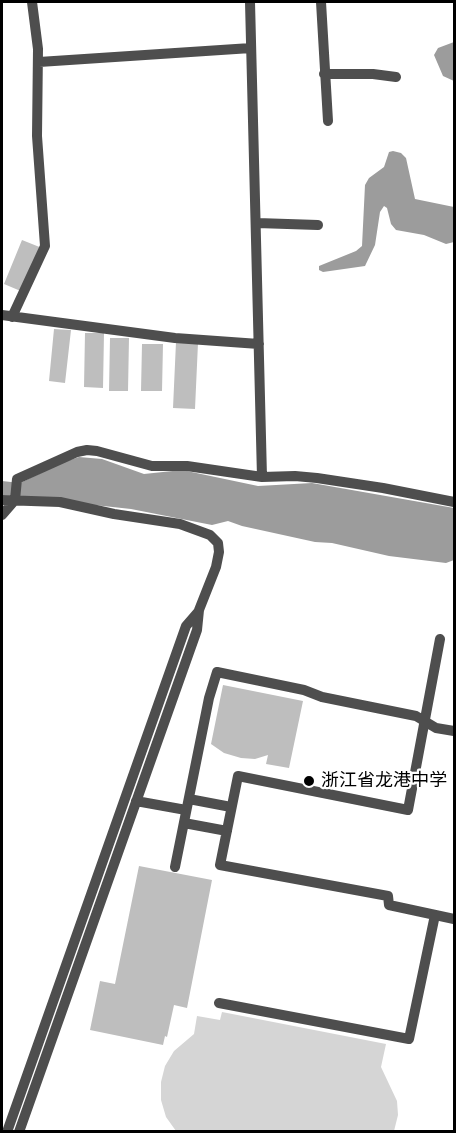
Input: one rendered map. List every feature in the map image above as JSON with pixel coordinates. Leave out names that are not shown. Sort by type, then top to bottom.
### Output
[{"type":"street","points":[[32,2],[39,62],[37,136],[45,246],[7,316],[175,338],[259,344]]},
{"type":"street","points":[[250,2],[262,477]]},
{"type":"street","points":[[321,2],[328,122]]},
{"type":"street","points":[[39,62],[251,48]]},
{"type":"street","points":[[324,74],[373,74],[396,77]]},
{"type":"street","points":[[257,223],[318,225]]},
{"type":"street","points":[[2,515],[15,500],[17,478],[77,452],[87,450],[152,466],[187,466],[262,477],[317,478],[454,502]]},
{"type":"street","points":[[2,500],[60,502],[114,514],[180,524],[210,535],[218,543],[219,552],[216,567],[199,610],[197,630],[19,1131]]},
{"type":"street","points":[[7,1131],[186,626],[199,610]]},
{"type":"street","points":[[440,639],[408,810],[238,776],[220,866],[388,896],[389,906],[454,919]]},
{"type":"street","points":[[175,867],[209,698],[217,672],[416,716],[436,728],[454,731]]},
{"type":"street","points":[[136,801],[231,807]]},
{"type":"street","points":[[184,823],[227,831]]},
{"type":"street","points":[[219,1003],[409,1040],[435,915]]},
{"type":"shaded area","points":[[454,42],[454,81],[443,76],[434,55],[438,48]]},
{"type":"shaded area","points":[[389,152],[401,153],[406,158],[415,199],[454,207],[454,242],[446,244],[424,235],[396,230],[384,206],[380,212],[375,245],[365,266],[323,272],[319,270],[319,266],[356,251],[362,246],[365,185],[369,178],[384,167]]},
{"type":"shaded area","points":[[79,457],[102,459],[144,474],[182,470],[258,486],[312,483],[454,508],[454,560],[446,563],[389,556],[332,543],[315,542],[228,521],[212,525],[131,509],[2,495],[2,481],[20,483]]},
{"type":"shaded area","points":[[222,1012],[386,1044],[381,1067],[397,1101],[398,1115],[394,1131],[176,1131],[166,1117],[161,1100],[161,1082],[165,1066],[174,1051],[194,1034],[197,1016],[220,1020]]},
{"type":"building","points":[[22,240],[42,248],[23,292],[4,284]]},
{"type":"building","points":[[54,329],[71,330],[65,383],[49,381]]},
{"type":"building","points":[[85,333],[104,333],[103,388],[84,387]]},
{"type":"building","points":[[110,338],[129,338],[128,391],[109,391]]},
{"type":"building","points":[[176,342],[198,343],[195,409],[173,408]]},
{"type":"building","points":[[142,344],[163,344],[162,391],[141,391]]},
{"type":"building","points":[[223,685],[303,701],[289,768],[266,764],[268,755],[255,759],[241,758],[224,753],[211,744]]},
{"type":"building","points":[[139,866],[212,880],[187,1008],[174,1005],[163,1045],[90,1030],[100,981],[115,984]]},
{"type":"place","name":"浙江省龙港中学","points":[[309,781]]}]
